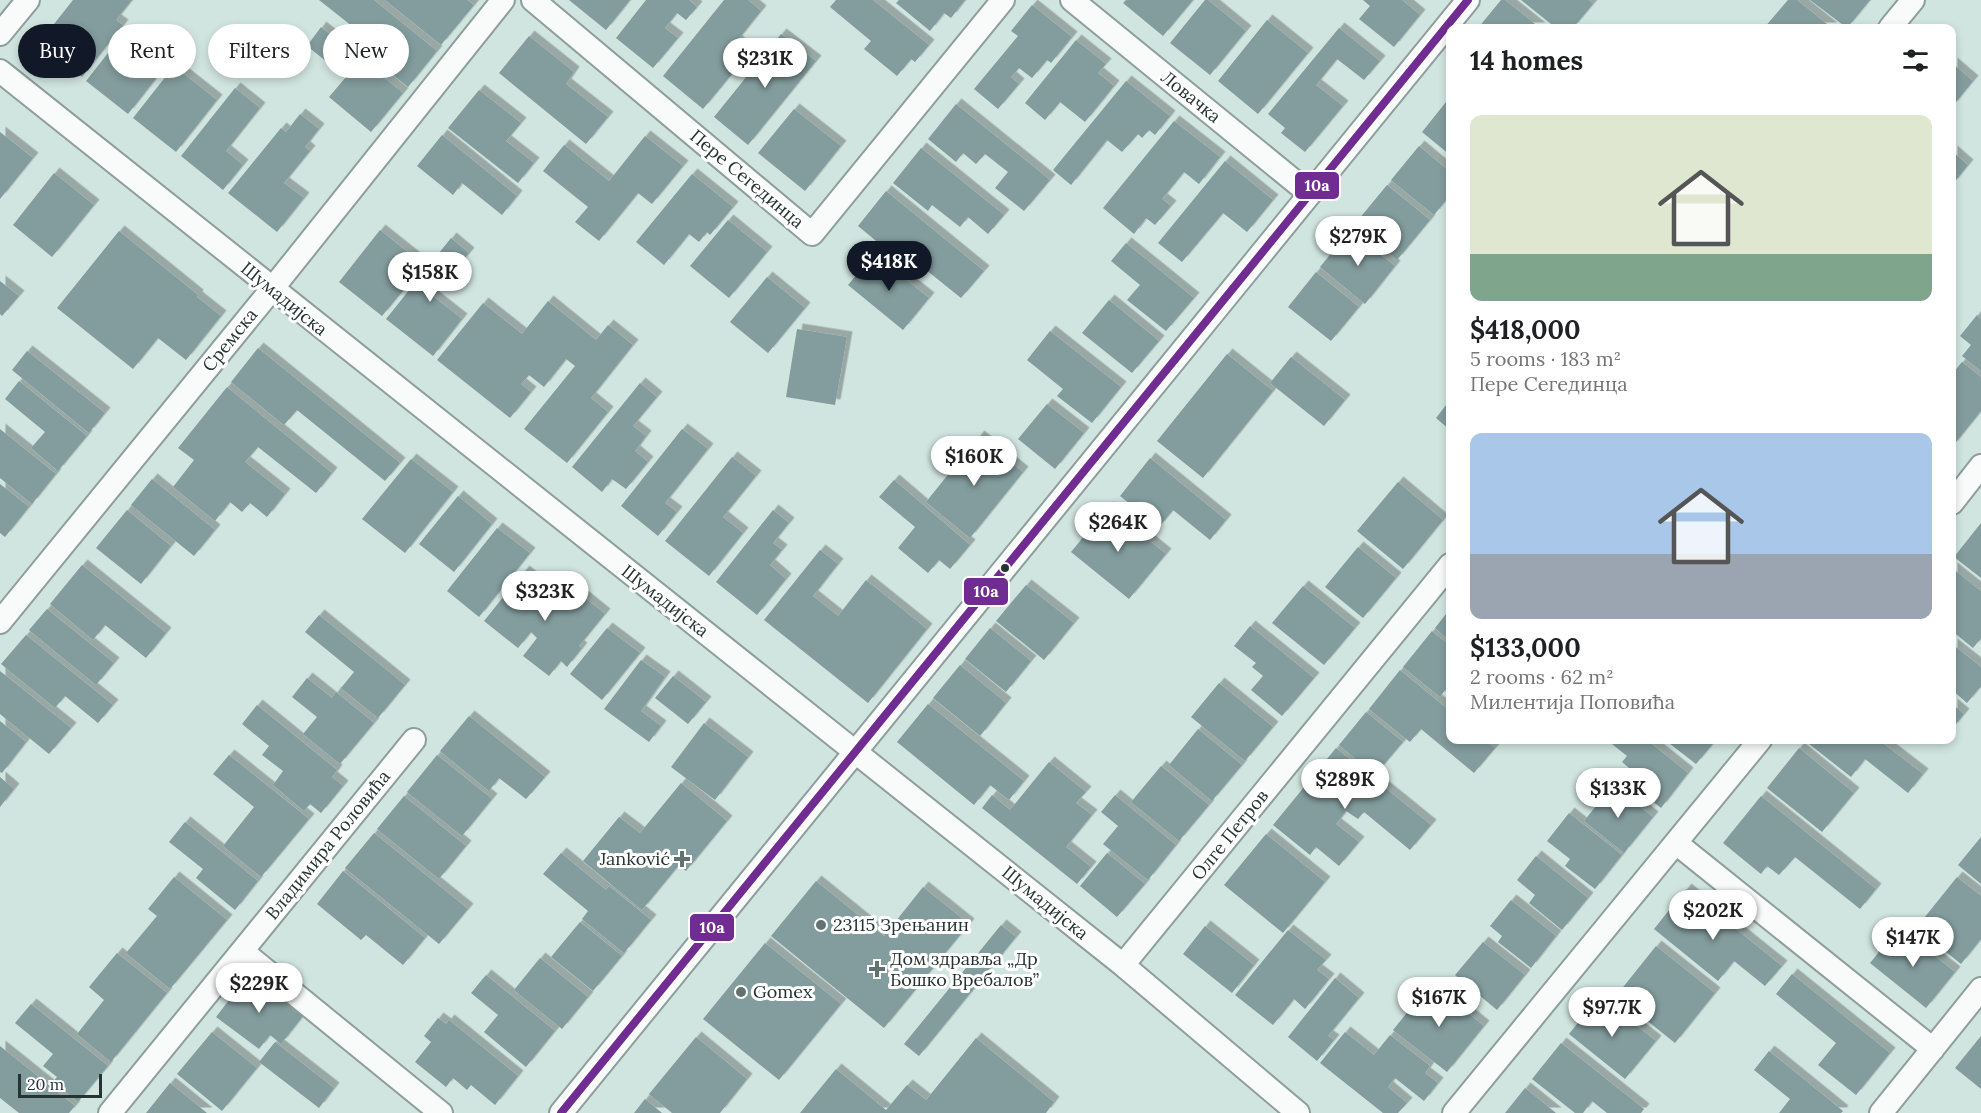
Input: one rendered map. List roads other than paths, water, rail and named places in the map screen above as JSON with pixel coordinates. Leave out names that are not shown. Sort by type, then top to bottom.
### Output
[{"type":"street","points":[[0,34],[28,0]]},
{"type":"street","name":"Сремска","points":[[0,622],[272,289],[503,0]]},
{"type":"street","name":"Пере Сегединца","points":[[533,0],[812,234],[1003,0]]},
{"type":"street","name":"Ловачка","points":[[1072,0],[1310,194]]},
{"type":"street","points":[[1448,24],[1467,0]]},
{"type":"street","points":[[1893,24],[1913,0]]},
{"type":"street","points":[[561,1113],[1446,26]]},
{"type":"street","name":"Шумадијска","points":[[0,71],[1123,965],[1298,1113]]},
{"type":"street","points":[[1956,498],[1981,466]]},
{"type":"street","name":"Олге Петров","points":[[1123,965],[1446,570]]},
{"type":"street","name":"Владимира Роловића","points":[[110,1113],[414,740]]},
{"type":"street","points":[[1454,1113],[1757,744]]},
{"type":"street","points":[[1676,843],[1932,1049]]},
{"type":"street","points":[[242,951],[441,1113]]},
{"type":"street","points":[[1881,1113],[1981,989]]},
{"type":"place","name":"Janković","points":[[682,859]]},
{"type":"place","name":"23115 Зрењанин","points":[[821,925]]},
{"type":"place","name":"Дом здравља „Др Бошко Вребалов”","points":[[877,969]]},
{"type":"place","name":"Gomex","points":[[741,992]]}]
